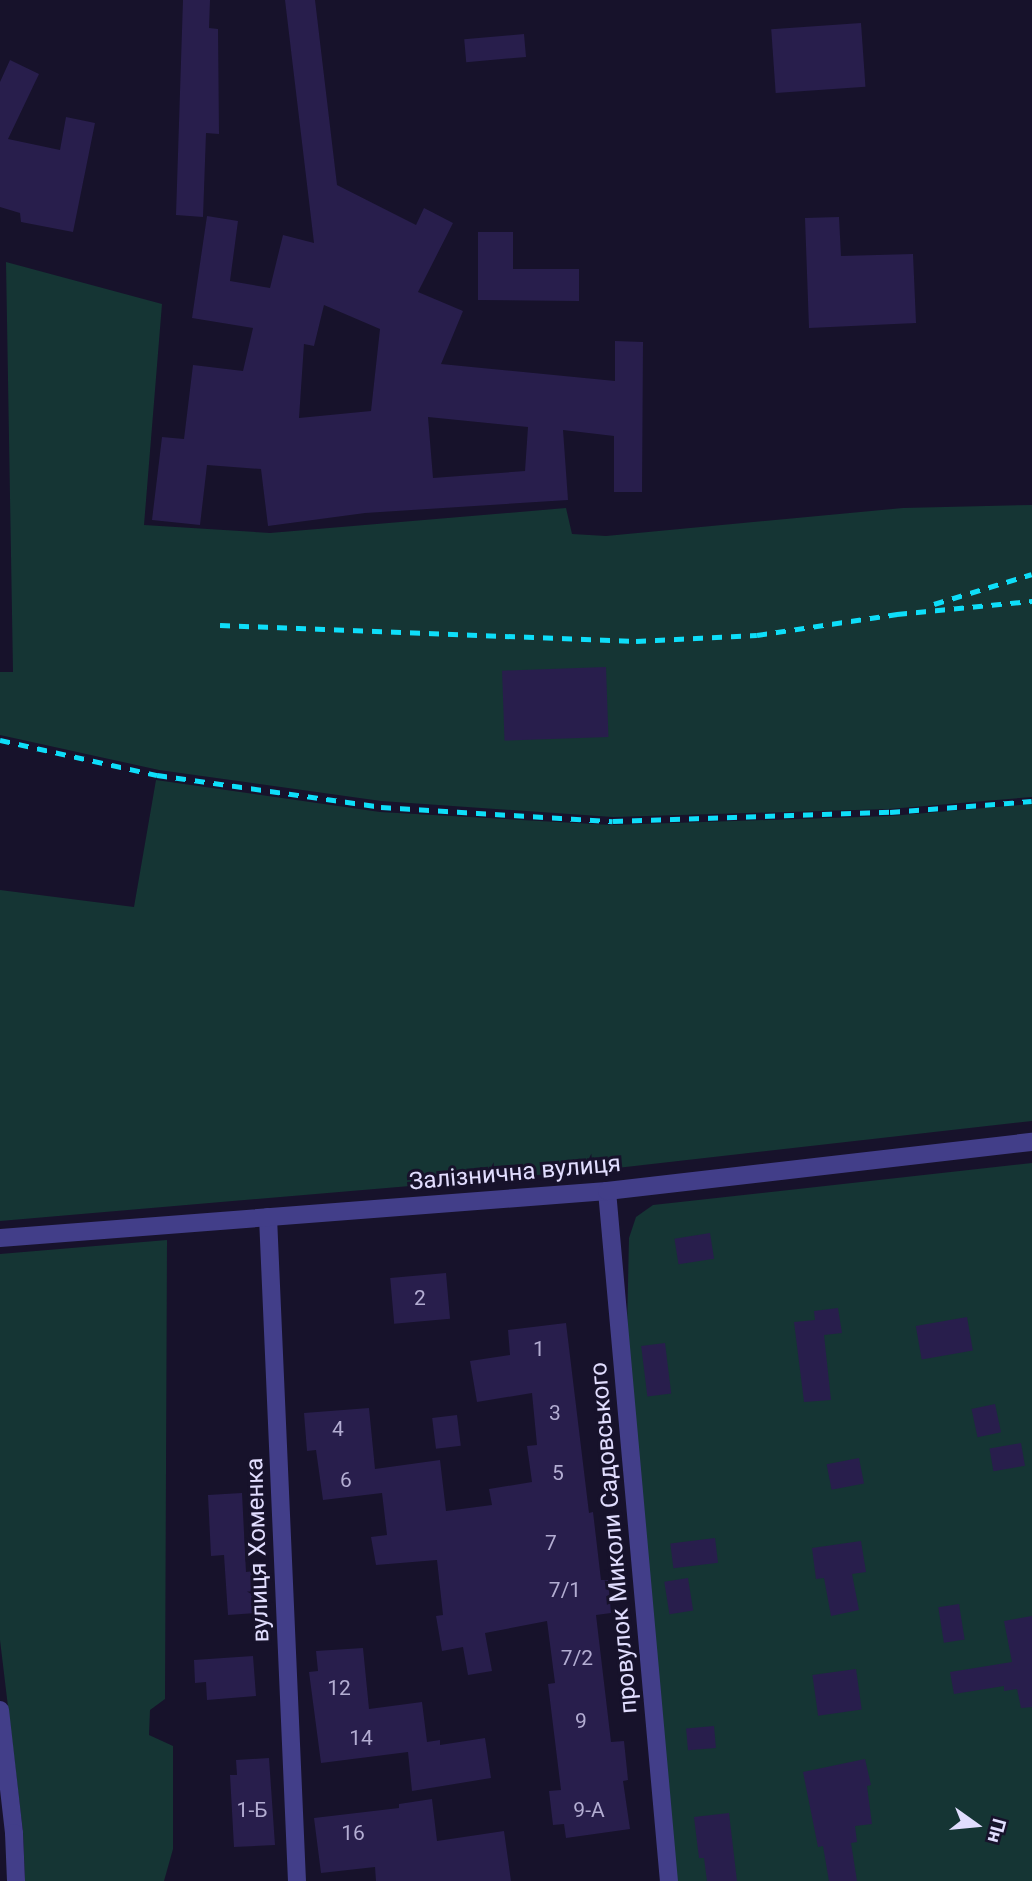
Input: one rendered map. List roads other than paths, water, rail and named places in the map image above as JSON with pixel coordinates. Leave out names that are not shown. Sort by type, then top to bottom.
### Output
[{"type":"street","name":"Залізнична вулиця","points":[[0,1238],[607,1191],[1032,1142]]},
{"type":"street","name":"провулок Миколи Садовського","points":[[607,1191],[669,1881]]},
{"type":"street","name":"вулиця Хоменка","points":[[268,1217],[297,1881]]},
{"type":"street","points":[[0,1710],[15,1833],[16,1881]]},
{"type":"railway","points":[[934,604],[1032,574]]},
{"type":"railway","points":[[220,625],[636,641],[757,635],[897,614],[1032,601]]},
{"type":"railway","points":[[0,740],[157,775],[381,807],[613,821],[890,812],[1032,801]]}]
